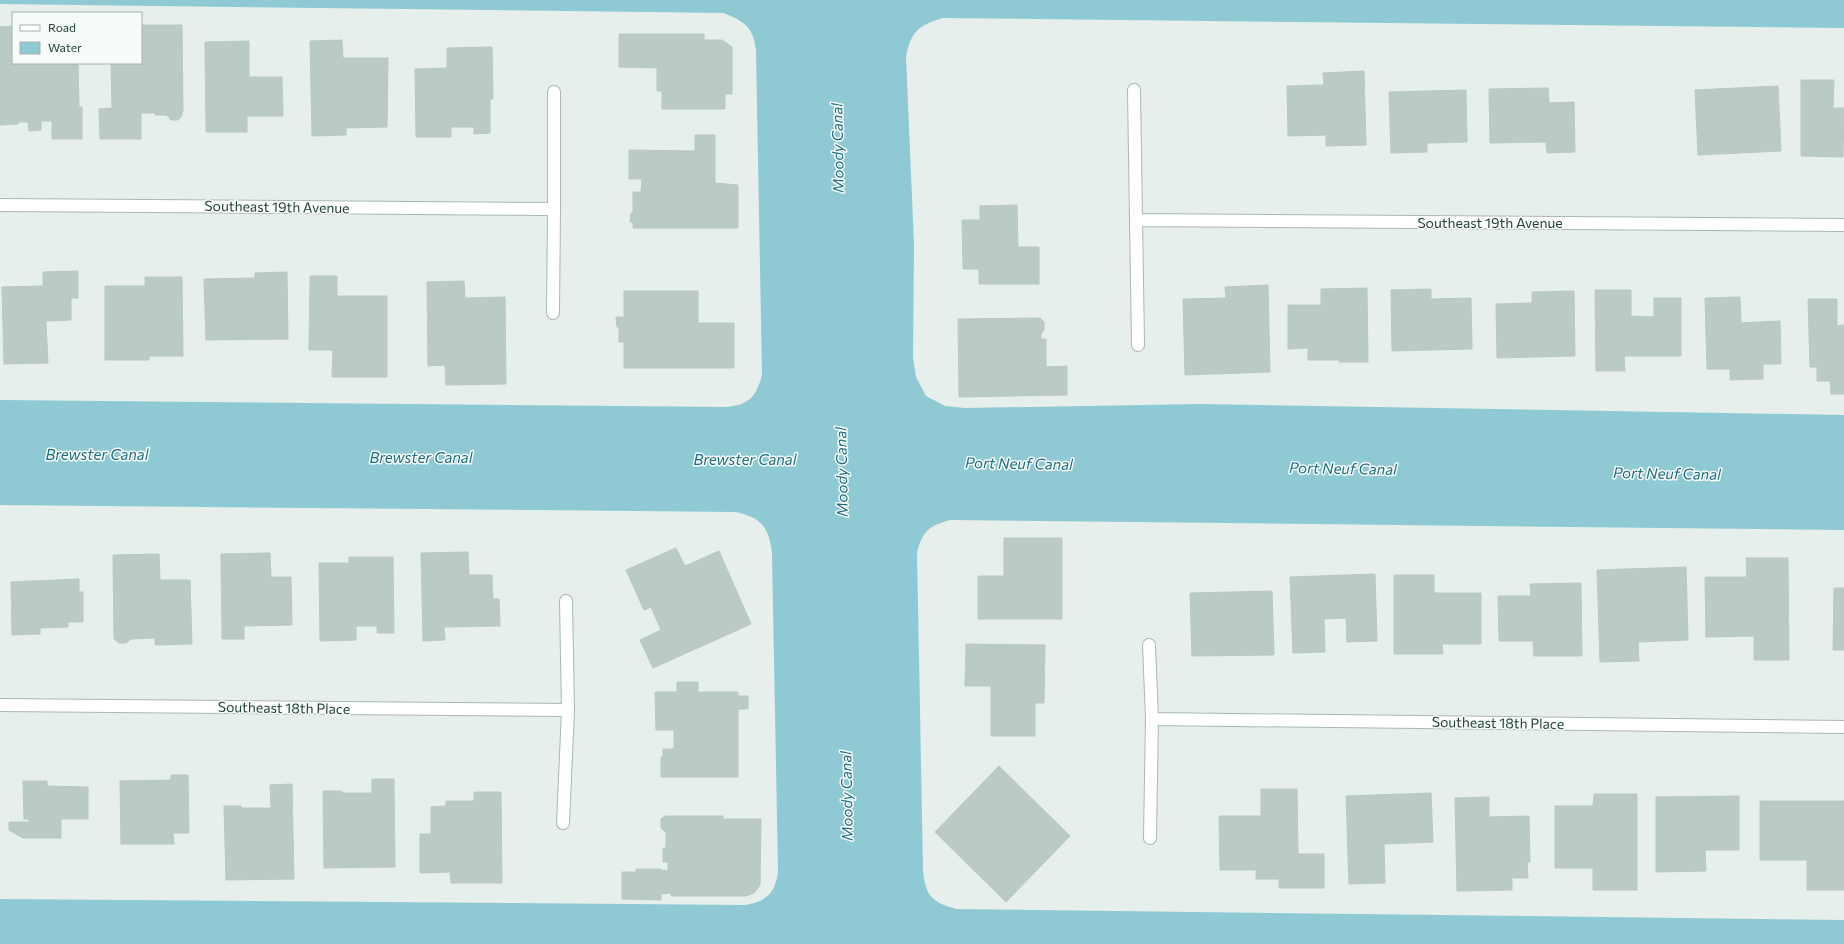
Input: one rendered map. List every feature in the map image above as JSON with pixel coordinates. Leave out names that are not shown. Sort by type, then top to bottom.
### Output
[{"type":"street","points":[[1134,90],[1138,345]]},
{"type":"street","points":[[553,313],[554,92]]},
{"type":"street","name":"Southeast 19th Avenue","points":[[0,204],[554,209]]},
{"type":"street","name":"Southeast 19th Avenue","points":[[1136,220],[1844,225]]},
{"type":"street","points":[[563,823],[568,710],[566,601]]},
{"type":"street","points":[[1149,645],[1152,719],[1150,838]]},
{"type":"street","name":"Southeast 18th Place","points":[[0,704],[568,710]]},
{"type":"street","name":"Southeast 18th Place","points":[[1152,719],[1844,726]]},
{"type":"water","points":[[0,0],[1844,0],[1844,28],[943,18],[928,23],[917,30],[908,48],[906,57],[914,244],[913,357],[916,377],[926,396],[945,406],[965,408],[1200,404],[1844,415],[1844,530],[950,520],[932,527],[921,539],[917,553],[923,870],[926,886],[931,897],[941,904],[957,909],[1844,920],[1844,944],[0,944],[0,899],[746,905],[759,901],[769,895],[775,885],[778,872],[772,553],[769,536],[766,530],[757,520],[751,517],[735,512],[0,505],[0,400],[726,407],[740,404],[750,399],[754,395],[760,383],[762,375],[756,50],[753,36],[747,26],[724,13],[0,4]]},
{"type":"building","points":[[142,25],[182,25],[182,116],[178,120],[171,120],[167,115],[141,113],[141,139],[100,139],[99,109],[112,108],[111,64],[142,64]]},
{"type":"building","points":[[12,26],[12,64],[78,64],[79,107],[82,107],[82,139],[52,139],[52,121],[41,121],[41,130],[29,131],[28,122],[0,125],[0,27]]},
{"type":"building","points":[[619,34],[704,34],[704,40],[722,40],[732,47],[732,94],[725,94],[725,109],[662,109],[662,91],[657,91],[657,68],[619,67]]},
{"type":"building","points":[[342,40],[343,58],[388,58],[387,127],[346,128],[346,135],[312,136],[310,41]]},
{"type":"building","points":[[249,41],[249,77],[282,77],[283,116],[247,116],[247,132],[206,132],[205,42]]},
{"type":"building","points":[[492,47],[493,99],[490,99],[490,133],[474,134],[474,127],[451,127],[451,137],[416,137],[415,69],[447,68],[447,48]]},
{"type":"building","points":[[1364,71],[1366,145],[1326,146],[1326,135],[1288,136],[1287,86],[1324,85],[1323,73]]},
{"type":"building","points":[[1801,80],[1834,80],[1833,108],[1844,108],[1843,157],[1801,156]]},
{"type":"building","points":[[1778,86],[1781,151],[1698,155],[1695,90]]},
{"type":"building","points":[[1548,88],[1549,103],[1574,102],[1575,152],[1547,153],[1546,142],[1490,143],[1489,89]]},
{"type":"building","points":[[1466,90],[1467,142],[1427,143],[1427,152],[1391,153],[1389,92]]},
{"type":"building","points":[[695,135],[715,135],[715,183],[738,185],[738,228],[633,228],[633,222],[630,222],[631,213],[633,213],[633,192],[641,192],[642,179],[629,179],[629,150],[695,151]]},
{"type":"building","points":[[1017,205],[1018,247],[1039,247],[1039,284],[979,284],[979,269],[963,269],[962,220],[980,220],[980,206]]},
{"type":"building","points":[[78,271],[78,298],[71,298],[71,320],[46,321],[48,363],[4,364],[2,287],[43,286],[43,272]]},
{"type":"building","points":[[287,272],[288,339],[206,340],[204,279],[255,278],[255,273]]},
{"type":"building","points":[[310,276],[337,276],[337,296],[387,296],[387,377],[332,377],[333,350],[309,350]]},
{"type":"building","points":[[145,277],[182,277],[183,356],[149,356],[149,360],[105,360],[105,286],[145,286]]},
{"type":"building","points":[[464,281],[465,298],[505,297],[506,384],[446,385],[445,365],[428,366],[427,282]]},
{"type":"building","points":[[1268,285],[1270,372],[1185,375],[1183,299],[1226,298],[1225,287]]},
{"type":"building","points":[[1367,288],[1368,362],[1308,360],[1308,348],[1288,349],[1288,305],[1321,305],[1321,289]]},
{"type":"building","points":[[1431,289],[1431,299],[1471,298],[1472,349],[1392,351],[1391,290]]},
{"type":"building","points":[[1595,290],[1631,290],[1631,316],[1654,317],[1654,298],[1681,298],[1681,356],[1624,356],[1625,371],[1596,371]]},
{"type":"building","points":[[624,291],[698,291],[698,323],[734,323],[734,368],[624,368],[624,342],[619,342],[619,327],[617,327],[616,317],[624,317]]},
{"type":"building","points":[[1574,291],[1575,356],[1497,358],[1496,304],[1532,303],[1532,292]]},
{"type":"building","points":[[1740,297],[1741,323],[1780,321],[1781,364],[1763,364],[1763,379],[1730,380],[1730,369],[1707,369],[1705,298]]},
{"type":"building","points":[[1808,299],[1837,299],[1837,326],[1844,325],[1844,394],[1831,394],[1830,381],[1817,381],[1817,367],[1810,367]]},
{"type":"building","points":[[1040,318],[1044,322],[1044,330],[1041,334],[1041,339],[1046,339],[1046,367],[1067,366],[1067,395],[959,397],[958,319]]},
{"type":"building","points":[[1004,538],[1062,538],[1062,619],[978,619],[978,576],[1004,576]]},
{"type":"building","points":[[676,548],[685,566],[719,551],[751,624],[653,668],[640,640],[661,630],[651,607],[644,610],[626,570]]},
{"type":"building","points":[[468,552],[469,575],[492,575],[493,599],[499,599],[500,626],[444,627],[445,640],[423,641],[421,553]]},
{"type":"building","points":[[270,553],[271,577],[291,577],[292,625],[244,626],[244,639],[222,639],[221,554]]},
{"type":"building","points":[[159,554],[160,580],[190,580],[192,644],[155,645],[155,638],[131,639],[126,643],[119,643],[114,639],[113,555]]},
{"type":"building","points":[[349,557],[393,557],[394,633],[377,633],[377,626],[356,626],[356,640],[320,641],[319,563],[349,563]]},
{"type":"building","points":[[1746,558],[1788,558],[1789,660],[1754,660],[1754,636],[1706,637],[1705,577],[1747,577]]},
{"type":"building","points":[[1686,567],[1688,640],[1638,642],[1639,661],[1600,662],[1597,570]]},
{"type":"building","points":[[1375,574],[1377,641],[1347,642],[1346,618],[1324,619],[1325,652],[1293,653],[1290,577]]},
{"type":"building","points":[[1394,575],[1434,575],[1434,593],[1481,593],[1481,644],[1442,644],[1443,654],[1394,654]]},
{"type":"building","points":[[79,579],[79,592],[83,592],[83,622],[68,622],[68,627],[40,628],[40,634],[12,635],[11,582]]},
{"type":"building","points":[[1581,583],[1582,656],[1534,656],[1533,641],[1499,641],[1498,596],[1531,596],[1530,584]]},
{"type":"building","points":[[1834,588],[1844,588],[1844,650],[1833,650]]},
{"type":"building","points":[[1272,591],[1274,655],[1192,656],[1190,593]]},
{"type":"building","points":[[966,644],[1045,645],[1044,703],[1035,703],[1035,736],[991,736],[991,686],[965,686]]},
{"type":"building","points":[[677,682],[698,682],[698,692],[738,692],[738,696],[748,696],[748,709],[738,709],[738,777],[661,777],[661,757],[663,757],[663,749],[674,749],[674,730],[656,730],[655,692],[677,692]]},
{"type":"building","points":[[999,766],[1070,836],[1006,902],[935,832]]},
{"type":"building","points":[[171,775],[188,775],[189,833],[173,833],[174,844],[121,844],[120,781],[171,780]]},
{"type":"building","points":[[372,779],[394,779],[395,867],[324,868],[323,791],[342,791],[342,793],[372,793]]},
{"type":"building","points":[[23,781],[47,781],[47,786],[88,787],[88,819],[61,819],[61,838],[23,838],[9,830],[9,822],[29,822],[29,819],[24,819]]},
{"type":"building","points":[[292,784],[294,879],[226,880],[224,806],[241,806],[241,808],[271,808],[270,785]]},
{"type":"building","points":[[1261,789],[1297,789],[1298,854],[1324,854],[1324,888],[1279,888],[1279,879],[1256,879],[1256,870],[1220,870],[1219,816],[1261,816]]},
{"type":"building","points":[[474,792],[501,792],[502,883],[451,883],[450,872],[420,873],[420,834],[431,834],[431,807],[446,806],[446,801],[474,801]]},
{"type":"building","points":[[1431,793],[1433,842],[1384,844],[1385,883],[1349,884],[1346,796]]},
{"type":"building","points":[[1594,794],[1637,794],[1637,890],[1593,890],[1593,868],[1555,868],[1555,806],[1593,806]]},
{"type":"building","points":[[1739,796],[1739,850],[1705,850],[1706,871],[1656,872],[1656,797]]},
{"type":"building","points":[[1489,797],[1489,817],[1529,816],[1530,862],[1527,862],[1528,878],[1513,878],[1512,863],[1512,890],[1457,891],[1455,798]]},
{"type":"building","points":[[1760,801],[1844,801],[1844,890],[1807,890],[1807,860],[1760,860]]},
{"type":"building","points":[[665,816],[723,816],[723,819],[761,819],[760,885],[754,893],[746,896],[671,896],[671,893],[661,894],[661,900],[622,899],[622,872],[636,872],[636,869],[661,869],[668,871],[668,862],[663,862],[663,848],[666,848],[666,834],[668,832],[665,832],[661,828],[661,819]]},
{"type":"water label","name":"Moody Canal","points":[[838,148]]},
{"type":"water label","name":"Brewster Canal","points":[[97,455]]},
{"type":"water label","name":"Brewster Canal","points":[[421,458]]},
{"type":"water label","name":"Brewster Canal","points":[[745,460]]},
{"type":"water label","name":"Port Neuf Canal","points":[[1019,464]]},
{"type":"water label","name":"Port Neuf Canal","points":[[1343,469]]},
{"type":"water label","name":"Moody Canal","points":[[842,472]]},
{"type":"water label","name":"Port Neuf Canal","points":[[1667,474]]},
{"type":"water label","name":"Moody Canal","points":[[847,796]]}]
